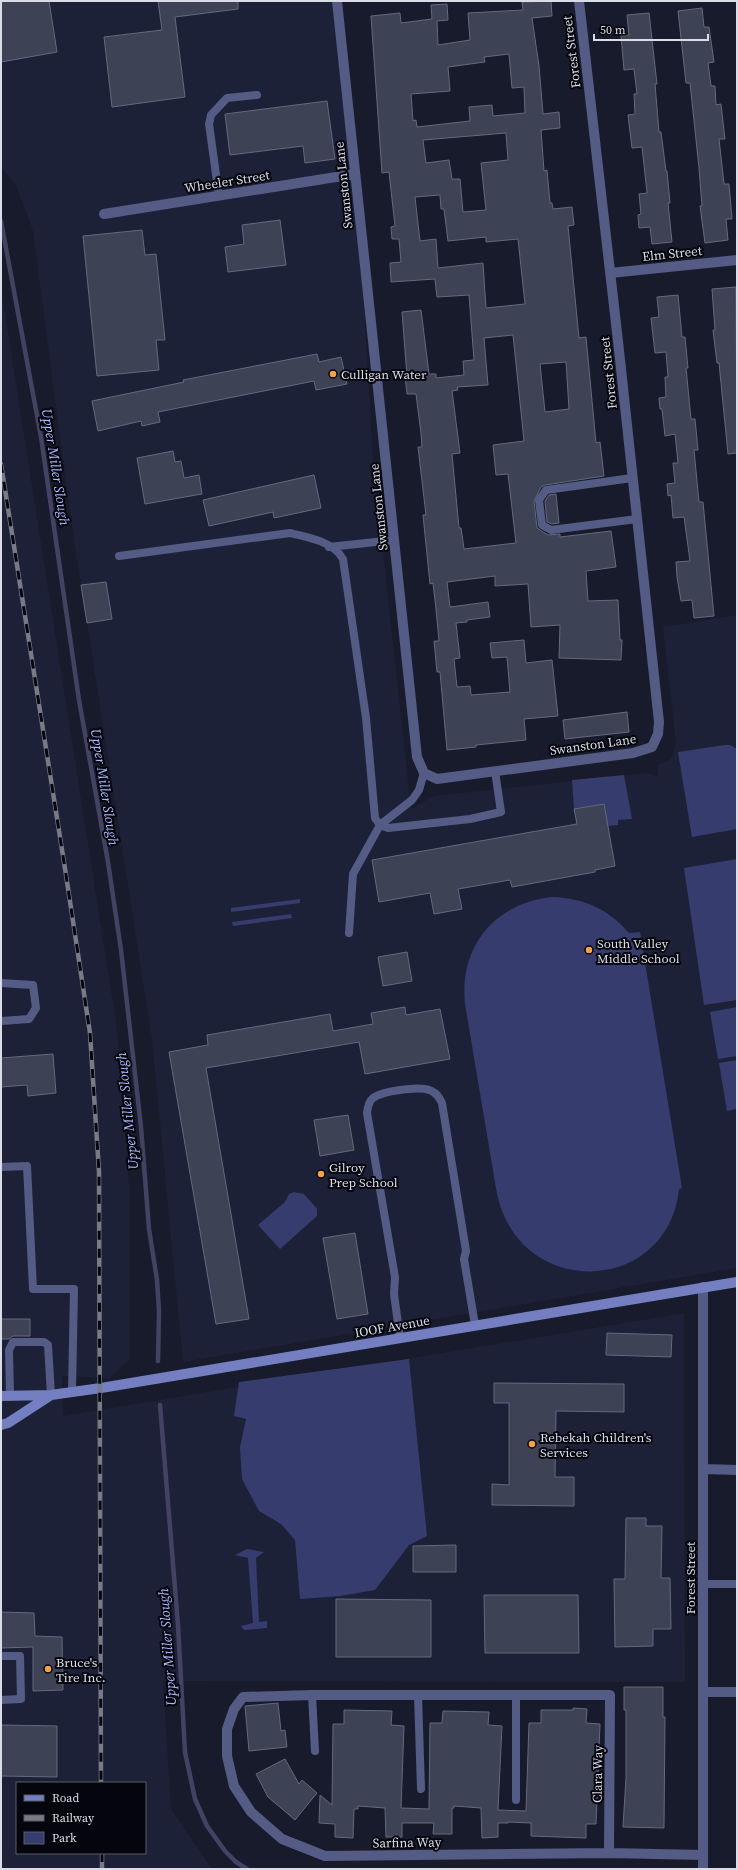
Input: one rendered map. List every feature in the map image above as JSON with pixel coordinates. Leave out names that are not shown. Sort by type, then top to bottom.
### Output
[{"type":"street","name":"Swanston Lane","points":[[337,1],[417,758],[424,773],[437,779],[633,754],[652,747],[655,743]]},
{"type":"street","name":"Forest Street","points":[[579,1],[659,722],[655,743]]},
{"type":"street","name":"Wheeler Street","points":[[104,214],[355,174]]},
{"type":"street","name":"Elm Street","points":[[610,273],[737,260]]},
{"type":"street","name":"IOOF Avenue","points":[[5,1396],[51,1395],[737,1282]]},
{"type":"street","name":"Forest Street","points":[[703,1869],[704,1584],[702,1469],[704,1287]]},
{"type":"street","name":"IOOF Avenue","points":[[1,1425],[8,1423],[51,1395]]},
{"type":"street","points":[[702,1469],[737,1470]]},
{"type":"street","points":[[704,1692],[737,1692]]},
{"type":"street","points":[[312,1695],[516,1695]]},
{"type":"street","name":"Sarfina Way","points":[[312,1695],[243,1697],[234,1708],[227,1729],[228,1756],[234,1786],[251,1812],[282,1839],[325,1856],[609,1853],[703,1855]]},
{"type":"street","name":"Clara Way","points":[[516,1695],[610,1695],[609,1853]]},
{"type":"lane","points":[[219,196],[209,124],[211,115],[227,98],[257,94]]},
{"type":"lane","points":[[632,478],[546,490],[539,500],[542,525],[551,530],[637,519]]},
{"type":"lane","points":[[119,556],[290,533],[310,538],[330,547],[344,559],[366,718],[375,818],[380,825],[388,828],[420,825],[470,819],[500,812],[495,771]]},
{"type":"lane","points":[[330,547],[394,540]]},
{"type":"lane","points":[[349,933],[353,874],[380,825],[412,800],[419,790],[424,773]]},
{"type":"lane","points":[[1,983],[33,985],[36,1008],[29,1018],[1,1021]]},
{"type":"lane","points":[[400,1338],[394,1294],[395,1277],[367,1113],[368,1104],[373,1098],[382,1093],[420,1088],[430,1090],[438,1096],[442,1103],[466,1250],[464,1259],[474,1325]]},
{"type":"lane","points":[[1,1167],[27,1166],[32,1289],[74,1288],[72,1391]]},
{"type":"lane","points":[[5,1396],[5,1362],[13,1342],[44,1342],[48,1345],[51,1395]]},
{"type":"lane","points":[[704,1584],[737,1584]]},
{"type":"lane","points":[[1,1656],[20,1656],[21,1699],[1,1700]]},
{"type":"lane","points":[[418,1694],[421,1789]]},
{"type":"lane","points":[[312,1695],[315,1751]]},
{"type":"lane","points":[[516,1695],[516,1800]]},
{"type":"shaded area","points":[[1,1],[340,1],[357,186],[373,460],[411,809],[433,796],[649,773],[658,777],[657,765],[669,760],[673,755],[676,742],[663,627],[737,615],[737,1268],[183,1362],[152,1039],[71,520],[33,231],[16,185],[1,167]]},
{"type":"shaded area","points":[[1,288],[117,1029],[129,1186],[129,1360],[109,1378],[62,1376],[63,1416],[684,1313],[685,1682],[163,1681],[171,1809],[212,1869],[1,1869]]},
{"type":"green space","points":[[730,745],[737,749],[737,829],[692,837],[678,752]]},
{"type":"green space","points":[[624,775],[632,819],[618,820],[618,825],[608,826],[604,804],[574,809],[572,780]]},
{"type":"green space","points":[[737,859],[737,1000],[704,1005],[684,868]]},
{"type":"green space","points":[[552,897],[575,900],[595,906],[613,917],[629,933],[640,932],[682,1188],[679,1189],[669,1224],[649,1250],[623,1265],[592,1271],[562,1267],[534,1253],[511,1229],[497,1194],[465,1004],[465,983],[468,964],[475,946],[485,931],[498,918],[514,908],[532,901]]},
{"type":"green space","points":[[300,899],[300,903],[231,912],[231,908]]},
{"type":"green space","points":[[291,914],[292,918],[233,926],[232,922]]},
{"type":"green space","points":[[737,1007],[737,1056],[718,1059],[710,1012]]},
{"type":"green space","points":[[737,1060],[737,1109],[727,1111],[719,1063]]},
{"type":"green space","points":[[294,1192],[304,1194],[317,1209],[317,1216],[280,1249],[258,1225],[285,1202],[289,1194]]},
{"type":"green space","points":[[409,1359],[427,1536],[409,1545],[375,1590],[340,1596],[300,1599],[295,1540],[281,1524],[259,1511],[242,1479],[240,1447],[246,1419],[234,1416],[239,1382]]},
{"type":"green space","points":[[247,1549],[264,1552],[256,1558],[259,1622],[267,1621],[267,1628],[244,1630],[241,1626],[253,1623],[248,1558],[235,1555]]},
{"type":"building","points":[[1,1],[49,1],[57,52],[1,62]]},
{"type":"building","points":[[158,1],[238,1],[238,9],[175,17],[185,97],[112,107],[104,37],[162,30]]},
{"type":"building","points":[[551,1],[552,16],[532,18],[539,66],[543,114],[559,112],[560,128],[541,130],[544,171],[547,170],[550,203],[552,203],[553,209],[572,207],[574,225],[568,226],[579,338],[586,337],[596,443],[600,442],[604,476],[545,485],[541,487],[534,501],[537,528],[548,535],[560,534],[560,537],[611,531],[616,567],[586,571],[588,601],[618,600],[620,640],[622,640],[621,660],[559,658],[560,625],[531,627],[528,584],[495,586],[495,576],[447,582],[450,607],[488,602],[490,617],[456,623],[460,658],[454,659],[457,687],[470,686],[471,695],[510,692],[507,657],[492,658],[490,643],[524,640],[526,663],[552,660],[558,716],[524,719],[526,740],[476,745],[476,747],[447,750],[440,672],[437,672],[434,641],[439,641],[436,609],[433,583],[430,584],[423,515],[426,515],[418,447],[422,447],[421,433],[416,394],[407,394],[402,312],[421,310],[429,374],[436,374],[436,378],[464,375],[463,361],[474,360],[469,295],[437,297],[435,279],[391,282],[390,263],[401,262],[399,239],[392,239],[391,227],[395,226],[389,172],[382,173],[371,16],[400,13],[401,23],[432,19],[431,5],[447,4],[448,20],[437,21],[438,45],[470,40],[468,13],[523,10],[522,2]],"holes":[[[509,54],[512,88],[524,87],[525,113],[493,116],[492,105],[469,107],[470,121],[417,127],[416,120],[413,121],[411,94],[450,91],[448,67],[485,62],[484,57]],[[506,133],[508,160],[481,163],[486,210],[463,212],[460,179],[452,179],[449,160],[426,163],[423,140]],[[440,195],[441,209],[444,209],[448,241],[486,237],[486,242],[518,239],[525,304],[486,308],[483,263],[438,268],[436,239],[420,241],[415,197]],[[513,335],[524,441],[493,445],[496,475],[508,474],[516,543],[464,549],[461,528],[459,528],[452,454],[460,453],[452,391],[458,390],[457,387],[488,385],[484,338]],[[566,362],[569,409],[545,412],[540,364]]]},
{"type":"building","points":[[702,8],[704,27],[709,27],[714,62],[708,63],[711,86],[715,86],[716,105],[721,104],[725,139],[719,139],[724,184],[729,184],[732,219],[726,219],[728,240],[705,243],[700,206],[702,206],[699,168],[690,83],[686,83],[678,11]]},
{"type":"building","points":[[649,13],[657,84],[655,84],[659,132],[661,132],[667,171],[670,203],[668,203],[672,242],[652,244],[650,227],[639,228],[638,215],[641,214],[639,194],[647,193],[642,147],[632,148],[628,115],[635,114],[634,94],[637,94],[634,69],[624,70],[621,36],[629,35],[627,15]]},
{"type":"building","points":[[327,101],[335,159],[305,163],[303,146],[230,155],[225,114]]},
{"type":"building","points":[[280,220],[286,265],[228,272],[225,247],[244,244],[242,225]]},
{"type":"building","points":[[142,230],[145,255],[156,254],[165,340],[156,340],[159,370],[97,376],[83,236]]},
{"type":"building","points":[[736,287],[737,453],[728,454],[719,363],[717,363],[713,330],[715,330],[712,289]]},
{"type":"building","points":[[678,295],[682,337],[685,337],[688,368],[686,368],[691,419],[695,419],[698,450],[694,450],[699,502],[703,502],[714,616],[694,618],[692,600],[681,601],[677,577],[676,562],[690,561],[684,517],[673,518],[671,495],[668,496],[667,484],[675,483],[673,463],[678,463],[675,434],[665,436],[662,409],[660,409],[659,398],[666,397],[665,377],[668,377],[666,352],[655,353],[651,318],[659,317],[657,297]]},
{"type":"building","points":[[317,354],[319,362],[341,357],[347,384],[316,390],[314,381],[158,412],[160,422],[142,426],[141,421],[98,431],[92,401],[184,382],[183,380]]},
{"type":"building","points":[[173,451],[175,462],[181,461],[184,478],[199,475],[202,494],[145,504],[137,458]]},
{"type":"building","points":[[314,475],[321,508],[274,518],[273,512],[209,526],[203,500]]},
{"type":"building","points":[[556,494],[559,523],[552,524],[547,522],[545,501],[549,495]]},
{"type":"building","points":[[106,582],[112,619],[87,623],[81,585]]},
{"type":"building","points":[[627,712],[629,732],[565,739],[563,720]]},
{"type":"building","points":[[604,804],[615,866],[595,870],[595,872],[512,887],[510,880],[458,889],[462,909],[434,914],[430,893],[379,902],[372,860],[577,824],[574,809]]},
{"type":"building","points":[[407,952],[412,981],[383,986],[378,957]]},
{"type":"building","points":[[405,1007],[406,1015],[440,1009],[450,1059],[365,1074],[359,1042],[206,1068],[249,1319],[216,1324],[169,1052],[208,1045],[207,1035],[330,1014],[333,1031],[373,1024],[371,1013]]},
{"type":"building","points":[[53,1054],[56,1093],[28,1096],[27,1085],[1,1087],[1,1058]]},
{"type":"building","points":[[348,1115],[354,1150],[320,1156],[314,1120]]},
{"type":"building","points":[[355,1233],[368,1314],[337,1319],[323,1238]]},
{"type":"building","points":[[1,1319],[30,1319],[30,1336],[13,1336],[9,1339],[1,1339]]},
{"type":"building","points":[[607,1333],[672,1335],[671,1357],[606,1355]]},
{"type":"building","name":"Rebekah Children's Services","points":[[494,1383],[624,1384],[624,1412],[556,1411],[555,1477],[574,1477],[574,1506],[492,1505],[492,1484],[509,1485],[509,1403],[494,1403]]},
{"type":"building","points":[[626,1518],[646,1518],[646,1526],[662,1526],[661,1578],[670,1578],[671,1629],[653,1629],[653,1646],[615,1647],[614,1579],[625,1579]]},
{"type":"building","points":[[456,1545],[456,1572],[413,1572],[413,1546]]},
{"type":"building","points":[[484,1595],[578,1595],[579,1653],[485,1653]]},
{"type":"building","points":[[336,1599],[431,1600],[431,1657],[336,1657]]},
{"type":"building","name":"Bruce's Tire Inc.","points":[[1,1612],[34,1613],[35,1636],[62,1637],[63,1690],[33,1691],[33,1647],[1,1648]]},
{"type":"building","points":[[624,1687],[663,1687],[663,1717],[665,1717],[664,1828],[623,1827],[626,1778],[626,1710],[624,1710]]},
{"type":"building","points":[[278,1703],[281,1731],[285,1730],[287,1747],[249,1751],[245,1706]]},
{"type":"building","points":[[573,1708],[587,1709],[586,1723],[600,1724],[596,1824],[586,1824],[586,1838],[531,1836],[531,1823],[508,1822],[498,1823],[498,1837],[482,1838],[481,1808],[454,1806],[454,1808],[452,1808],[452,1834],[433,1834],[434,1823],[402,1823],[402,1837],[386,1837],[385,1808],[358,1806],[358,1809],[354,1809],[353,1838],[335,1837],[335,1824],[319,1823],[320,1795],[332,1805],[333,1724],[344,1724],[344,1710],[392,1711],[391,1725],[404,1726],[401,1808],[429,1809],[430,1723],[442,1723],[443,1711],[489,1712],[488,1725],[502,1726],[498,1810],[526,1811],[529,1723],[541,1723],[541,1710],[573,1710]]},
{"type":"building","points":[[1,1725],[57,1726],[57,1777],[1,1776]]},
{"type":"building","points":[[285,1759],[299,1784],[302,1780],[317,1793],[295,1820],[268,1797],[256,1774]]},
{"type":"waterway","name":"Upper Miller Slough","points":[[1,221],[41,437],[79,700],[108,862],[121,950],[141,1127],[149,1229],[157,1280],[159,1311],[158,1361]]},
{"type":"waterway","name":"Upper Miller Slough","points":[[160,1405],[178,1625],[185,1752],[195,1799],[207,1826],[225,1851],[236,1862],[247,1869]]},
{"type":"railway","points":[[1,464],[90,1033],[99,1172],[101,1782]]},
{"type":"railway","points":[[102,1854],[102,1869]]},
{"type":"place","name":"Culligan Water","points":[[333,374]]},
{"type":"place","name":"South Valley Middle School","points":[[589,950]]},
{"type":"place","name":"Gilroy Prep School","points":[[321,1174]]},
{"type":"place","name":"Rebekah Children's Services","points":[[532,1444]]},
{"type":"place","name":"Bruce's Tire Inc.","points":[[48,1669]]}]
